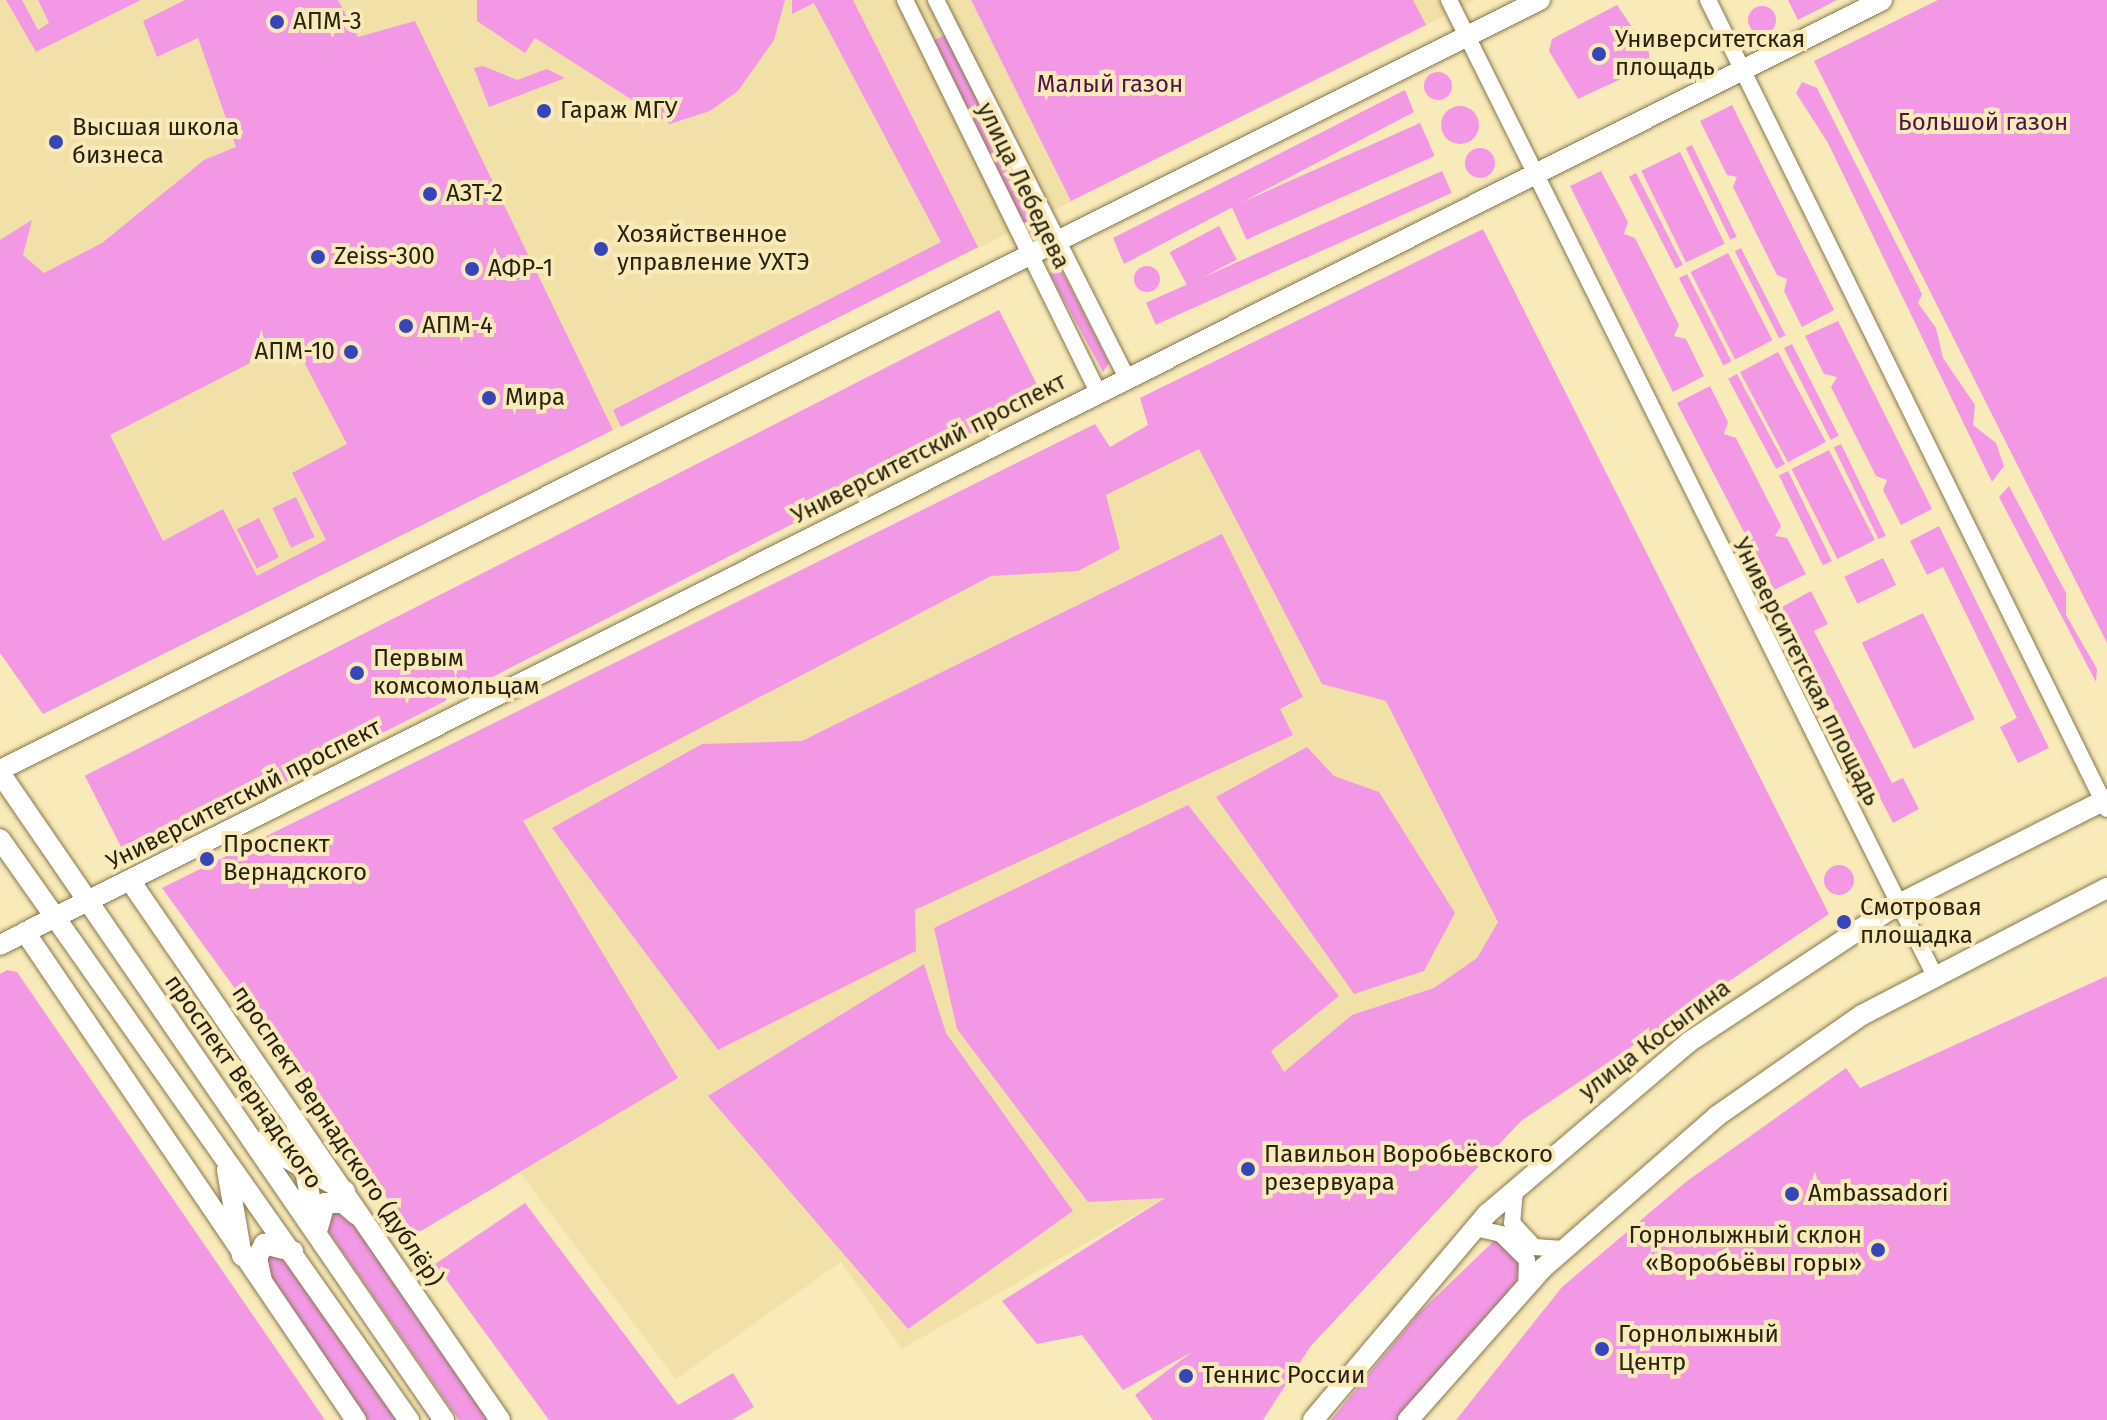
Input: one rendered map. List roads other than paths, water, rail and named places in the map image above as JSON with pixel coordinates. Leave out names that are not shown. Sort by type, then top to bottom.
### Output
[{"type":"main road","points":[[0,772],[1540,0]]},
{"type":"main road","name":"Университетский проспект","points":[[0,945],[131,882],[1741,68],[1882,0]]},
{"type":"main road","name":"проспект Вернадского","points":[[0,772],[444,1420]]},
{"type":"main road","name":"улица Косыгина","points":[[1313,1420],[1475,1228],[1515,1188],[1689,1042],[1897,905],[2106,803]]},
{"type":"main road","points":[[0,839],[293,1251],[409,1420]]},
{"type":"main road","name":"проспект Вернадского (дублёр)","points":[[131,882],[350,1195],[364,1222],[500,1420]]},
{"type":"main road","points":[[1408,1420],[1526,1286],[1563,1249],[1717,1116],[1862,1015],[2104,886]]},
{"type":"main road","points":[[25,932],[106,1046],[242,1260],[356,1420]]},
{"type":"main road","points":[[106,1046],[156,1059]]},
{"type":"main road","points":[[295,1118],[320,1240]]},
{"type":"main road","points":[[241,1126],[305,1172],[350,1195]]},
{"type":"main road","points":[[218,1148],[236,1198],[242,1260]]},
{"type":"main road","points":[[320,1240],[325,1203],[343,1203],[364,1222]]},
{"type":"main road","points":[[264,1288],[259,1250],[272,1243],[293,1251]]},
{"type":"street","name":"улица Лебедева","points":[[905,0],[1098,393]]},
{"type":"street","name":"улица Лебедева","points":[[936,0],[1055,242],[1127,378]]},
{"type":"street","name":"Университетская площадь","points":[[1449,0],[1935,976]]},
{"type":"street","points":[[1708,0],[2106,803]]},
{"type":"street","points":[[919,28],[928,13],[945,17]]},
{"type":"street","points":[[1515,1188],[1512,1223],[1534,1247],[1563,1249]]},
{"type":"street","points":[[1475,1228],[1501,1234],[1527,1260],[1526,1286]]},
{"type":"place","name":"АПМ-3","points":[[277,22]]},
{"type":"place","name":"Университетская площадь","points":[[1599,54]]},
{"type":"place","name":"Гараж МГУ","points":[[544,111]]},
{"type":"place","name":"Высшая школа бизнеса","points":[[56,142]]},
{"type":"place","name":"АЗТ-2","points":[[430,194]]},
{"type":"place","name":"Хозяйственное управление УХТЭ","points":[[601,249]]},
{"type":"place","name":"Zeiss-300","points":[[318,257]]},
{"type":"place","name":"АФР-1","points":[[472,269]]},
{"type":"place","name":"АПМ-4","points":[[406,326]]},
{"type":"place","name":"АПМ-10","points":[[351,352]]},
{"type":"place","name":"Мира","points":[[489,398]]},
{"type":"place","name":"Первым комсомольцам","points":[[357,673]]},
{"type":"place","name":"Проспект Вернадского","points":[[207,859]]},
{"type":"place","name":"Смотровая площадка","points":[[1844,922]]},
{"type":"place","name":"Павильон Воробьёвского резервуара","points":[[1248,1169]]},
{"type":"place","name":"Ambassadori","points":[[1792,1194]]},
{"type":"place","name":"Горнолыжный склон «Воробьёвы горы»","points":[[1878,1250]]},
{"type":"place","name":"Горнолыжный Центр","points":[[1602,1349]]},
{"type":"place","name":"Теннис России","points":[[1186,1376]]},
{"type":"park label","name":"Малый газон","points":[[1110,85]]},
{"type":"park label","name":"Большой газон","points":[[1983,123]]}]
